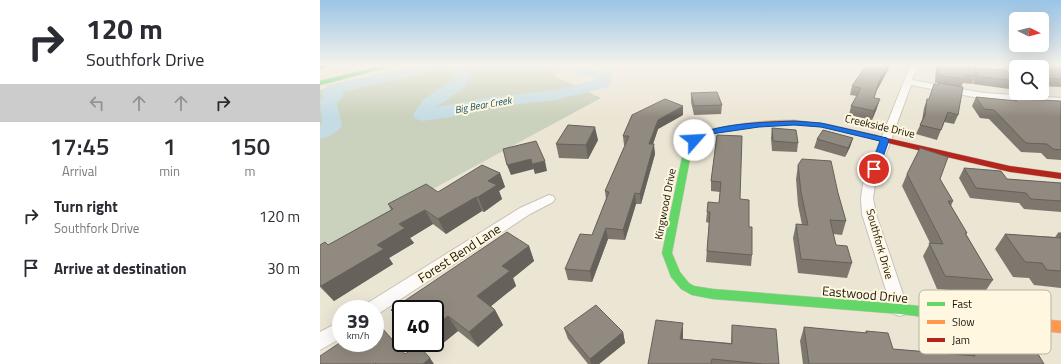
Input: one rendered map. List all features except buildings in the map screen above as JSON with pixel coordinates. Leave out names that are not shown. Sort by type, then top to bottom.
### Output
[{"type":"street","name":"Southfork Drive","points":[[900,309],[869,214],[867,198],[869,184],[909,83]]},
{"type":"street","points":[[914,83],[984,96],[1061,101]]},
{"type":"street","name":"Creekside Drive","points":[[694,140],[709,132],[759,124],[794,123],[821,125],[1010,170],[1061,176]]},
{"type":"street","name":"Kingwood Drive","points":[[692,290],[685,286],[675,274],[667,252],[688,148],[694,140]]},
{"type":"street","name":"Forest Bend Lane","points":[[384,301],[525,211],[549,199]]},
{"type":"street","name":"Eastwood Drive","points":[[692,290],[712,294],[919,311]]},
{"type":"street","name":"Eastwood Drive","points":[[1051,326],[1061,327]]},
{"type":"street","points":[[320,342],[332,335]]},
{"type":"green space","points":[[348,83],[569,83],[601,98],[320,250],[320,90]]},
{"type":"waterway","name":"Big Bear Creek","points":[[320,133],[332,126],[328,102],[335,95],[331,93],[334,89],[360,83]]},
{"type":"waterway","name":"Big Bear Creek","points":[[459,83],[429,104],[423,115],[451,111],[492,102],[555,95],[602,83]]},
{"type":"traffic: fast","points":[[714,131],[698,137],[688,148],[667,253],[675,274],[685,286],[692,290],[713,294],[919,311]]},
{"type":"traffic: slow","points":[[714,131],[753,124],[780,122],[807,123],[874,137]]},
{"type":"traffic: slow","points":[[1051,326],[1061,327]]},
{"type":"traffic: jam","points":[[874,137],[1010,169],[1061,176]]},
{"type":"route","points":[[694,140],[709,132],[759,124],[804,123],[821,125],[885,140],[874,169]]}]
